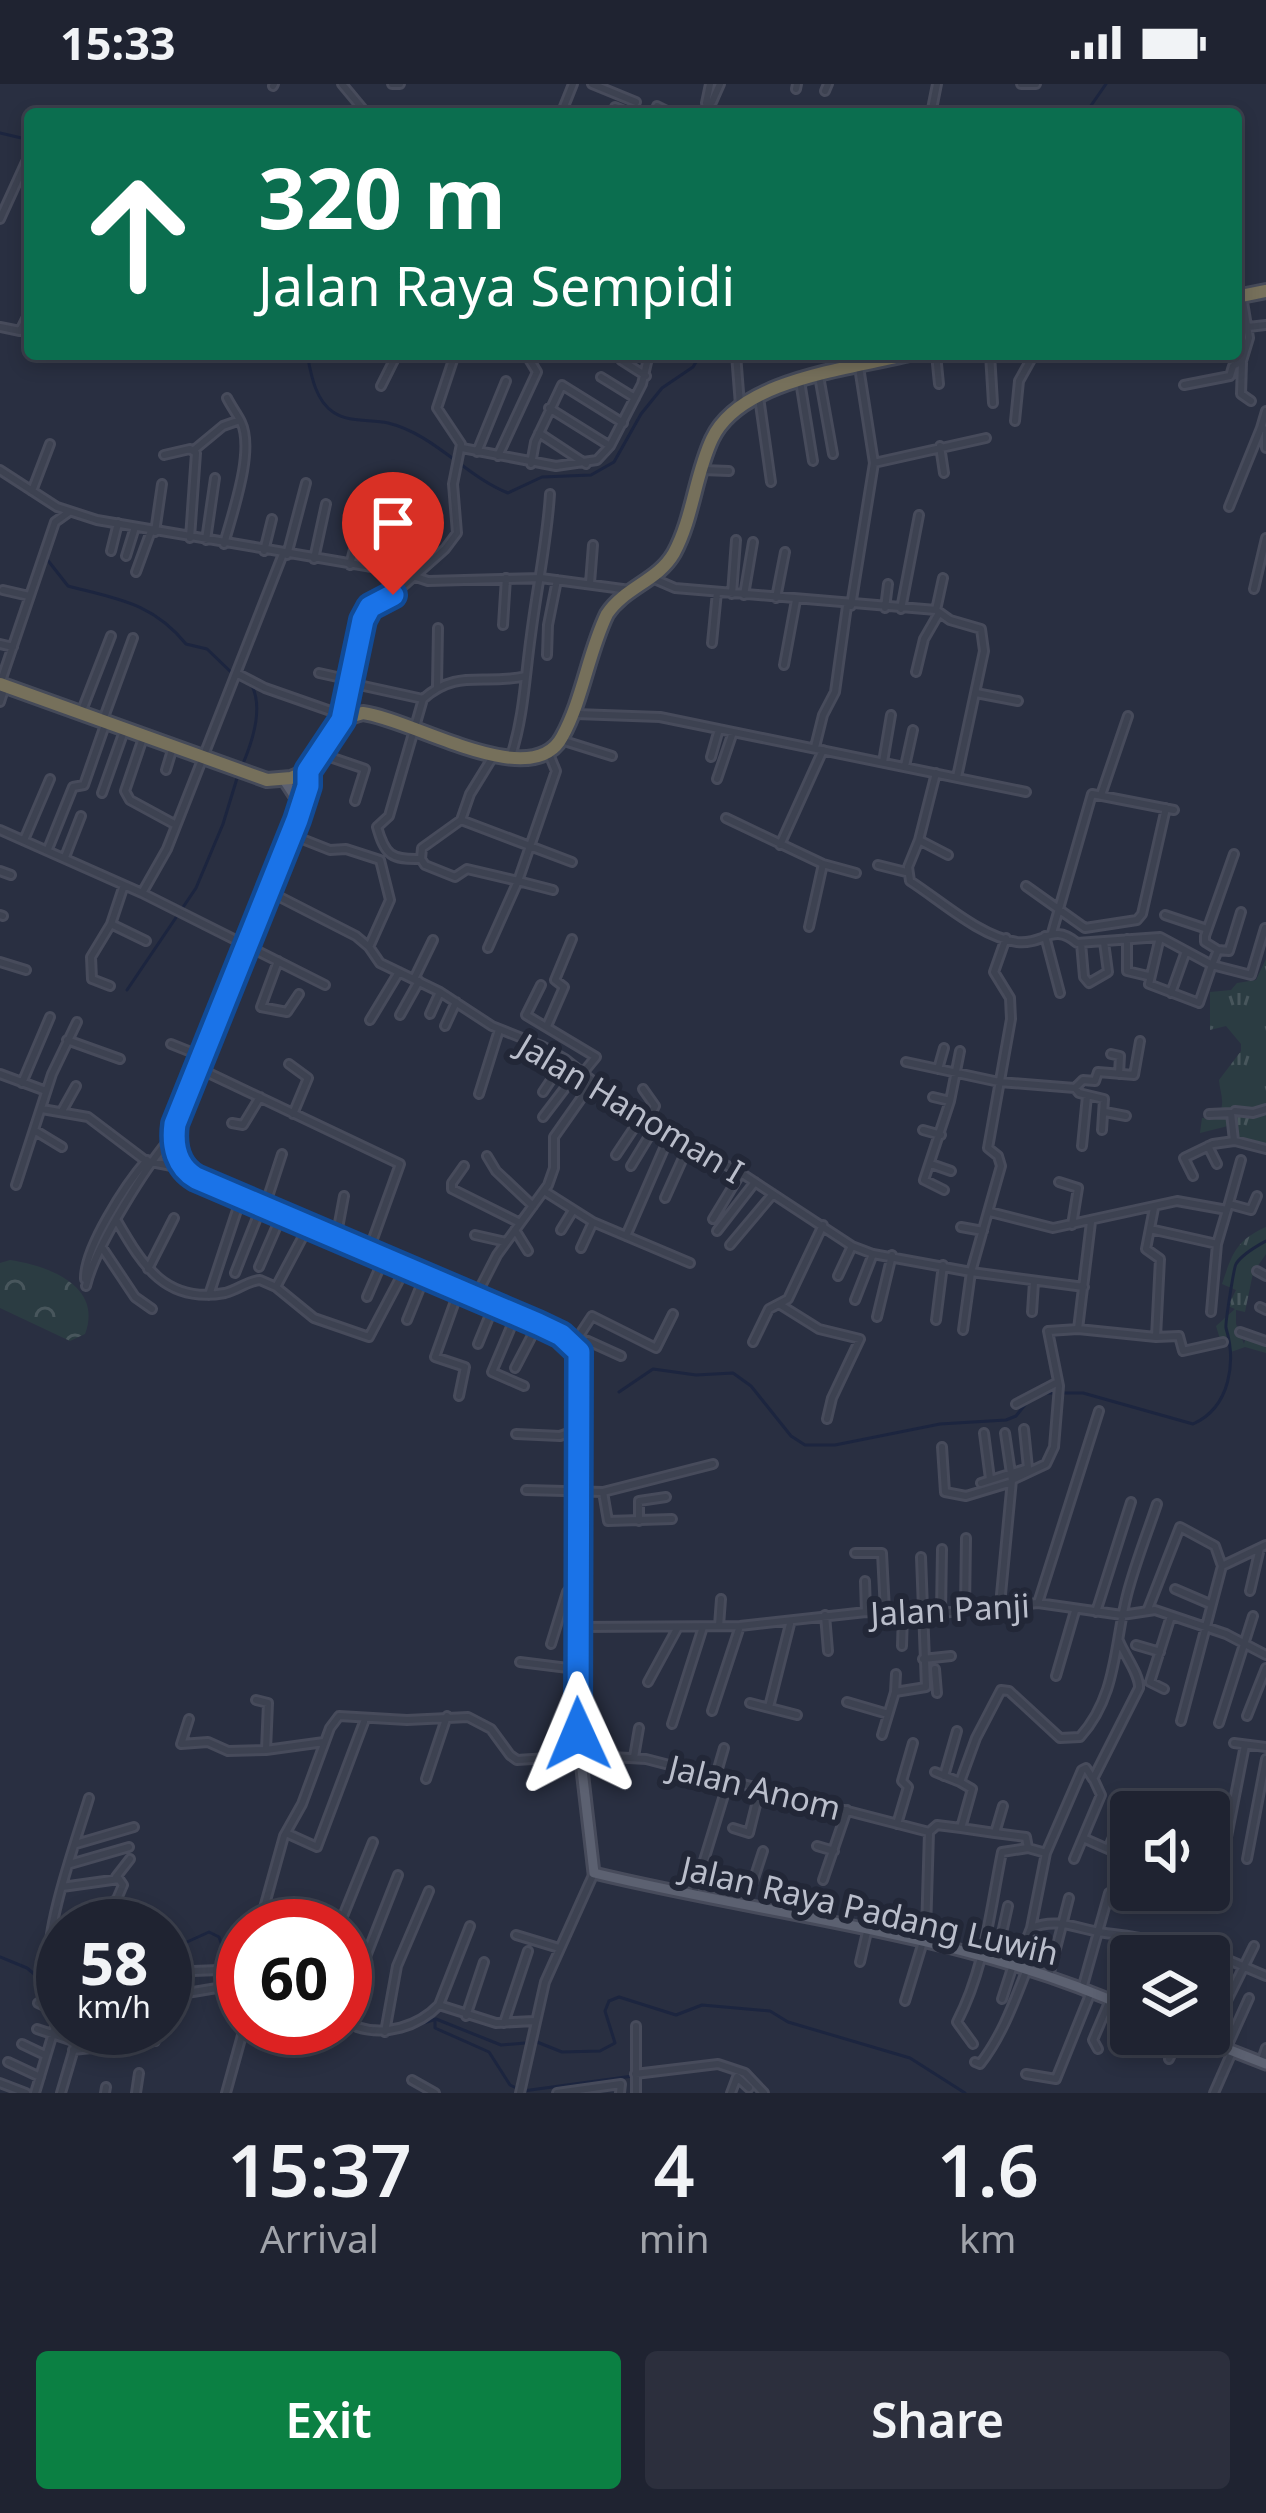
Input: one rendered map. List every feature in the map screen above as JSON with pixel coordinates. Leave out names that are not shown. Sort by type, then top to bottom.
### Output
[{"type":"highway","points":[[2,685],[267,780],[284,780],[308,771],[342,717],[370,714],[509,760],[530,760],[548,753],[561,740],[611,607],[630,590],[658,581],[678,543],[716,431],[740,405],[759,394],[862,363]]},
{"type":"main road","points":[[308,771],[292,835],[174,1134],[182,1168],[241,1198],[538,1324],[576,1348],[580,1760],[594,1873]]},
{"type":"main road","points":[[284,780],[301,806]]},
{"type":"main road","name":"Jalan Raya Padang Luwih","points":[[594,1873],[996,1960],[1110,2000]]},
{"type":"main road","points":[[1230,2051],[1263,2063]]},
{"type":"street","points":[[592,84],[636,102]]},
{"type":"street","points":[[710,84],[705,98],[709,104],[720,84]]},
{"type":"street","points":[[1022,84],[1036,84]]},
{"type":"street","points":[[614,108],[619,97]]},
{"type":"street","points":[[0,219],[24,166]]},
{"type":"street","points":[[1242,307],[1249,347],[1241,363],[1241,394],[1251,401]]},
{"type":"street","points":[[0,326],[20,332],[24,324]]},
{"type":"street","points":[[1248,327],[1266,325]]},
{"type":"street","points":[[381,386],[394,360]]},
{"type":"street","points":[[237,677],[342,717],[366,613],[445,549],[457,532],[455,472],[461,451],[437,408],[453,360]]},
{"type":"street","points":[[498,456],[537,372],[530,360]]},
{"type":"street","points":[[621,360],[646,376]]},
{"type":"street","points":[[461,451],[531,464],[587,464],[610,446],[646,376],[648,360]]},
{"type":"street","points":[[736,360],[740,405]]},
{"type":"street","points":[[936,360],[939,385]]},
{"type":"street","points":[[990,360],[993,403]]},
{"type":"street","points":[[1016,421],[1019,381],[1031,360]]},
{"type":"street","points":[[780,845],[819,749],[823,715],[836,692],[874,463],[862,363]]},
{"type":"street","points":[[1184,385],[1230,376],[1233,366],[1241,363]]},
{"type":"street","points":[[819,376],[832,454]]},
{"type":"street","points":[[601,377],[635,398]]},
{"type":"street","points":[[477,452],[506,381]]},
{"type":"street","points":[[800,381],[813,460]]},
{"type":"street","points":[[531,464],[538,433],[564,385],[623,423]]},
{"type":"street","points":[[759,394],[771,482]]},
{"type":"street","points":[[224,544],[244,440],[240,420],[227,398]]},
{"type":"street","points":[[549,408],[610,446]]},
{"type":"street","points":[[1266,411],[1266,448]]},
{"type":"street","points":[[164,455],[194,450],[224,426],[240,420]]},
{"type":"street","points":[[1229,507],[1264,431]]},
{"type":"street","points":[[538,433],[587,464]]},
{"type":"street","points":[[874,463],[986,438]]},
{"type":"street","points":[[32,491],[50,444]]},
{"type":"street","points":[[940,446],[944,473]]},
{"type":"street","points":[[190,538],[194,450]]},
{"type":"street","points":[[0,470],[69,511],[153,531],[424,580],[541,578],[630,590]]},
{"type":"street","points":[[700,470],[729,471]]},
{"type":"street","points":[[206,540],[215,478]]},
{"type":"street","points":[[142,893],[157,873],[237,677],[285,555],[306,483]]},
{"type":"street","points":[[136,572],[153,531],[162,484]]},
{"type":"street","points":[[509,760],[522,723],[550,494]]},
{"type":"street","points":[[314,559],[326,504]]},
{"type":"street","points":[[0,702],[55,521],[69,511]]},
{"type":"street","points":[[350,565],[364,511]]},
{"type":"street","points":[[901,609],[919,514]]},
{"type":"street","points":[[264,551],[272,519]]},
{"type":"street","points":[[111,550],[118,523]]},
{"type":"street","points":[[126,556],[135,527]]},
{"type":"street","points":[[1254,589],[1266,538]]},
{"type":"street","points":[[732,594],[736,540]]},
{"type":"street","points":[[743,595],[753,542]]},
{"type":"street","points":[[590,583],[593,545]]},
{"type":"street","points":[[776,598],[785,552]]},
{"type":"street","points":[[421,568],[424,580]]},
{"type":"street","points":[[503,626],[506,578]]},
{"type":"street","points":[[916,673],[943,578]]},
{"type":"street","points":[[547,655],[557,580]]},
{"type":"street","points":[[658,581],[675,588],[937,612],[983,633],[976,693],[957,777]]},
{"type":"street","points":[[885,608],[889,584]]},
{"type":"street","points":[[4,590],[29,596]]},
{"type":"street","points":[[712,643],[717,592]]},
{"type":"street","points":[[784,665],[796,600]]},
{"type":"street","points":[[437,686],[438,628]]},
{"type":"street","points":[[82,713],[111,636]]},
{"type":"street","points":[[48,850],[73,788],[84,785],[133,638]]},
{"type":"street","points":[[0,644],[13,647]]},
{"type":"street","points":[[319,673],[422,698]]},
{"type":"street","points":[[421,859],[385,852],[377,827],[388,816],[422,698],[437,686],[463,678],[497,682],[526,676]]},
{"type":"street","points":[[976,693],[1018,700]]},
{"type":"street","points":[[572,714],[644,716],[1026,792]]},
{"type":"street","points":[[883,762],[891,715]]},
{"type":"street","points":[[1101,795],[1128,716]]},
{"type":"street","points":[[102,793],[125,728]]},
{"type":"street","points":[[711,757],[719,729]]},
{"type":"street","points":[[905,766],[913,730]]},
{"type":"street","points":[[717,779],[733,732]]},
{"type":"street","points":[[144,734],[125,791],[130,800],[176,825]]},
{"type":"street","points":[[561,740],[612,756]]},
{"type":"street","points":[[166,770],[173,747]]},
{"type":"street","points":[[488,948],[518,881],[557,768],[548,753]]},
{"type":"street","points":[[320,754],[365,769],[355,801]]},
{"type":"street","points":[[494,755],[470,794],[461,820],[422,848],[421,859],[455,878],[469,869],[553,890]]},
{"type":"street","points":[[936,773],[906,872],[910,881],[1006,938],[1021,942],[1066,934],[1072,942],[1081,943],[1160,938],[1212,964],[1251,975],[1265,928]]},
{"type":"street","points":[[24,840],[50,779]]},
{"type":"street","points":[[1026,886],[1060,908],[1088,929],[1139,919],[1170,809],[1090,795],[1060,908],[1049,935],[1060,993]]},
{"type":"street","points":[[64,857],[81,816]]},
{"type":"street","points":[[725,818],[823,864],[856,873]]},
{"type":"street","points":[[461,820],[572,862]]},
{"type":"street","points":[[0,830],[142,893],[325,985]]},
{"type":"street","points":[[292,835],[330,850],[346,849],[380,860],[390,900],[369,947]]},
{"type":"street","points":[[919,840],[948,855]]},
{"type":"street","points":[[1234,854],[1205,942],[1229,950],[1241,912]]},
{"type":"street","points":[[809,927],[823,864]]},
{"type":"street","points":[[878,865],[906,872]]},
{"type":"street","points":[[0,871],[11,875]]},
{"type":"street","points":[[110,986],[89,974],[91,957],[111,924],[124,885]]},
{"type":"street","name":"Jalan Hanoman I","points":[[270,892],[345,929],[369,947],[375,961],[440,992],[500,1030],[565,1059],[646,1124],[741,1173],[852,1246],[971,1272],[1084,1287]]},
{"type":"street","points":[[1166,915],[1208,928]]},
{"type":"street","points":[[111,924],[146,941]]},
{"type":"street","points":[[963,1330],[971,1272],[1001,1162],[988,1149],[1012,1002],[994,972],[1006,938]]},
{"type":"street","points":[[1160,938],[1148,976],[1150,985],[1199,1004],[1218,950]]},
{"type":"street","points":[[555,980],[572,939]]},
{"type":"street","points":[[1127,939],[1127,971],[1148,976]]},
{"type":"street","points":[[400,1015],[433,940]]},
{"type":"street","points":[[1081,943],[1088,982],[1108,970],[1104,942]]},
{"type":"street","points":[[1171,993],[1186,950]]},
{"type":"street","points":[[278,961],[261,1007],[287,1012],[299,994]]},
{"type":"street","points":[[0,962],[26,970]]},
{"type":"street","points":[[370,1020],[399,972]]},
{"type":"street","points":[[546,975],[565,986],[547,1026]]},
{"type":"street","points":[[541,985],[526,1015],[596,1057],[543,1117]]},
{"type":"street","points":[[430,1014],[440,992]]},
{"type":"street","points":[[445,1026],[456,1002]]},
{"type":"street","points":[[22,1083],[50,1017]]},
{"type":"street","points":[[16,1185],[46,1090],[76,1022]]},
{"type":"street","points":[[479,1094],[500,1030]]},
{"type":"street","points":[[68,1040],[120,1059]]},
{"type":"street","points":[[1075,1088],[1083,1081],[1095,1081],[1098,1072],[1135,1074],[1140,1041]]},
{"type":"street","points":[[171,1044],[260,1097],[400,1164],[368,1253]]},
{"type":"street","points":[[938,1069],[944,1048]]},
{"type":"street","points":[[944,1190],[924,1181],[941,1135],[960,1051]]},
{"type":"street","points":[[1111,1054],[1120,1056],[1119,1074]]},
{"type":"street","points":[[543,1092],[565,1059]]},
{"type":"street","points":[[906,1062],[999,1082],[1075,1088],[1104,1099],[1102,1130]]},
{"type":"street","points":[[289,1064],[308,1078],[293,1114]]},
{"type":"street","points":[[0,1074],[46,1090]]},
{"type":"street","points":[[475,1297],[506,1242],[544,1191],[553,1174],[554,1136],[592,1083]]},
{"type":"street","points":[[62,1111],[76,1086]]},
{"type":"street","points":[[631,1166],[655,1106],[643,1089]]},
{"type":"street","points":[[1082,1146],[1087,1095]]},
{"type":"street","points":[[232,1123],[242,1126],[260,1097]]},
{"type":"street","points":[[933,1097],[950,1101]]},
{"type":"street","points":[[42,1109],[88,1117],[152,1160],[182,1168]]},
{"type":"street","points":[[1235,1111],[1266,1109]]},
{"type":"street","points":[[1105,1112],[1126,1116]]},
{"type":"street","points":[[1208,1114],[1232,1114],[1234,1141]]},
{"type":"street","points":[[616,1155],[646,1124]]},
{"type":"street","points":[[34,1130],[62,1147]]},
{"type":"street","points":[[923,1130],[941,1135]]},
{"type":"street","points":[[125,1198],[86,1286],[86,1260],[125,1198],[174,1134]]},
{"type":"street","points":[[626,1236],[669,1137]]},
{"type":"street","points":[[1193,1176],[1184,1158],[1208,1146],[1234,1141],[1266,1149]]},
{"type":"street","points":[[1208,1146],[1217,1164]]},
{"type":"street","points":[[665,1198],[688,1147]]},
{"type":"street","points":[[235,1273],[282,1154]]},
{"type":"street","points":[[488,1156],[499,1174],[533,1206]]},
{"type":"street","points":[[1210,1312],[1217,1244],[1241,1160]]},
{"type":"street","points":[[931,1164],[951,1171]]},
{"type":"street","points":[[464,1166],[452,1189],[517,1227],[528,1251]]},
{"type":"street","points":[[713,1219],[741,1173]]},
{"type":"street","points":[[717,1231],[755,1182]]},
{"type":"street","points":[[1059,1183],[1078,1188],[1072,1226]]},
{"type":"street","points":[[544,1191],[572,1212],[690,1263]]},
{"type":"street","points":[[730,1245],[773,1194]]},
{"type":"street","points":[[336,1239],[344,1196]]},
{"type":"street","points":[[990,1213],[1036,1227],[1072,1226],[1184,1201],[1252,1210],[1257,1196]]},
{"type":"street","points":[[209,1295],[241,1198]]},
{"type":"street","points":[[1154,1206],[1147,1251],[1160,1259],[1156,1336]]},
{"type":"street","points":[[561,1230],[572,1212]]},
{"type":"street","points":[[259,1267],[282,1214]]},
{"type":"street","points":[[148,1269],[174,1217]]},
{"type":"street","points":[[117,1221],[164,1285],[209,1295],[234,1291],[255,1280],[276,1287],[314,1318],[370,1337],[405,1269]]},
{"type":"street","points":[[581,1248],[593,1222]]},
{"type":"street","points":[[1078,1329],[1091,1222]]},
{"type":"street","points":[[753,1342],[768,1311],[788,1299],[823,1225]]},
{"type":"street","points":[[276,1287],[307,1226]]},
{"type":"street","points":[[282,1256],[289,1256],[307,1226]]},
{"type":"street","points":[[962,1227],[983,1232]]},
{"type":"street","points":[[1150,1229],[1217,1244]]},
{"type":"street","points":[[476,1234],[506,1242]]},
{"type":"street","points":[[838,1276],[852,1246]]},
{"type":"street","points":[[104,1249],[135,1297],[152,1309]]},
{"type":"street","points":[[855,1300],[873,1254]]},
{"type":"street","points":[[877,1317],[892,1256]]},
{"type":"street","points":[[367,1297],[383,1260]]},
{"type":"street","points":[[936,1319],[944,1265]]},
{"type":"street","points":[[407,1320],[424,1278]]},
{"type":"street","points":[[1032,1312],[1034,1282]]},
{"type":"street","points":[[459,1290],[435,1354],[435,1359],[465,1367],[459,1396]]},
{"type":"street","points":[[779,1304],[819,1329],[860,1339],[827,1419]]},
{"type":"street","points":[[478,1344],[494,1305]]},
{"type":"street","points":[[576,1348],[592,1316],[656,1348],[673,1314]]},
{"type":"street","points":[[516,1315],[492,1372],[524,1386]]},
{"type":"street","points":[[515,1368],[538,1324]]},
{"type":"street","points":[[941,1447],[945,1492],[961,1496],[1011,1480],[1049,1461],[1058,1388],[1048,1331],[1180,1336],[1183,1352],[1222,1342]]},
{"type":"street","points":[[1240,1332],[1266,1341]]},
{"type":"street","points":[[576,1348],[588,1341],[621,1356]]},
{"type":"street","points":[[447,1373],[449,1363]]},
{"type":"street","points":[[1016,1404],[1058,1388]]},
{"type":"street","points":[[1038,1603],[1099,1411]]},
{"type":"street","points":[[516,1433],[560,1436],[579,1430]]},
{"type":"street","points":[[1011,1480],[1028,1468],[1024,1430]]},
{"type":"street","points":[[984,1433],[987,1484]]},
{"type":"street","points":[[1000,1605],[1011,1480],[1005,1433]]},
{"type":"street","points":[[526,1490],[603,1492],[713,1464]]},
{"type":"street","points":[[603,1492],[606,1520],[672,1519]]},
{"type":"street","points":[[639,1521],[638,1501],[666,1496]]},
{"type":"street","points":[[1096,1612],[1131,1502]]},
{"type":"street","points":[[960,1783],[1001,1690],[1009,1691],[1054,1735],[1080,1737],[1109,1690],[1122,1615],[1157,1504]]},
{"type":"street","points":[[1148,1609],[1180,1527],[1215,1546],[1222,1566],[1180,1721]]},
{"type":"street","points":[[964,1609],[966,1538]]},
{"type":"street","points":[[1222,1566],[1263,1547]]},
{"type":"street","points":[[1250,1591],[1263,1547]]},
{"type":"street","points":[[941,1612],[942,1549]]},
{"type":"street","points":[[855,1553],[881,1551],[885,1611]]},
{"type":"street","points":[[921,1557],[926,1687]]},
{"type":"street","points":[[551,1644],[567,1592],[576,1580]]},
{"type":"street","points":[[865,1581],[866,1612]]},
{"type":"street","points":[[1175,1589],[1211,1604]]},
{"type":"street","points":[[719,1627],[721,1599]]},
{"type":"street","name":"Jalan Panji","points":[[578,1627],[740,1626],[866,1612],[941,1612],[1038,1603],[1122,1615],[1148,1609],[1266,1654]]},
{"type":"street","points":[[1056,1676],[1075,1609]]},
{"type":"street","points":[[902,1646],[903,1612]]},
{"type":"street","points":[[1164,1689],[1150,1684],[1171,1615]]},
{"type":"street","points":[[825,1616],[828,1651]]},
{"type":"street","points":[[1220,1723],[1253,1616]]},
{"type":"street","points":[[769,1708],[790,1623]]},
{"type":"street","points":[[712,1711],[740,1626]]},
{"type":"street","points":[[648,1682],[678,1627]]},
{"type":"street","points":[[672,1724],[703,1627]]},
{"type":"street","points":[[1093,1779],[1140,1683],[1118,1638]]},
{"type":"street","points":[[1136,1645],[1160,1652]]},
{"type":"street","points":[[923,1659],[951,1655]]},
{"type":"street","points":[[520,1662],[577,1669]]},
{"type":"street","points":[[1247,1716],[1266,1668]]},
{"type":"street","points":[[895,1692],[937,1690],[935,1669]]},
{"type":"street","points":[[882,1735],[896,1674]]},
{"type":"street","points":[[256,1700],[268,1703],[266,1750]]},
{"type":"street","points":[[847,1702],[888,1714]]},
{"type":"street","points":[[750,1703],[797,1715]]},
{"type":"street","points":[[267,1899],[286,1832],[335,1719],[344,1715],[407,1720],[447,1715],[426,1779]]},
{"type":"street","name":"Jalan Anom","points":[[447,1715],[482,1722],[509,1755],[521,1761],[634,1756],[929,1832]]},
{"type":"street","points":[[189,1719],[181,1744],[208,1742],[228,1751],[324,1742]]},
{"type":"street","points":[[286,1832],[316,1847],[364,1722]]},
{"type":"street","points":[[634,1756],[640,1728]]},
{"type":"street","points":[[957,1731],[939,1774],[972,1789],[962,1828]]},
{"type":"street","points":[[897,1824],[913,1743]]},
{"type":"street","points":[[1234,1743],[1266,1748]]},
{"type":"street","points":[[1230,1821],[1245,1744]]},
{"type":"street","points":[[715,1778],[724,1748]]},
{"type":"street","points":[[1247,1859],[1266,1760]]},
{"type":"street","points":[[975,2062],[981,2063],[997,2038],[1030,1928],[1046,1853],[1083,1768],[1088,1769],[1101,1796],[1074,1859]]},
{"type":"street","points":[[694,1895],[728,1782]]},
{"type":"street","points":[[733,1828],[750,1832],[760,1789]]},
{"type":"street","points":[[60,1899],[89,1798]]},
{"type":"street","points":[[995,1833],[1003,1806]]},
{"type":"street","points":[[823,1880],[847,1810]]},
{"type":"street","points":[[905,2001],[924,1943],[929,1832],[937,1825],[1027,1838],[1028,1848]]},
{"type":"street","points":[[76,1844],[134,1827]]},
{"type":"street","points":[[1083,1838],[1108,1849],[1110,1844]]},
{"type":"street","points":[[350,1899],[373,1842]]},
{"type":"street","points":[[817,1846],[834,1851]]},
{"type":"street","points":[[70,1864],[129,1847]]},
{"type":"street","points":[[973,2044],[957,2022],[975,1987],[983,1957],[1002,1852],[1028,1848],[1046,1853]]},
{"type":"street","points":[[746,1906],[763,1851]]},
{"type":"street","points":[[62,1887],[116,1877],[130,1859]]},
{"type":"street","points":[[520,2093],[534,2021],[594,1873]]},
{"type":"street","points":[[398,1875],[368,1948],[353,2020],[359,2028],[385,2032],[422,2019],[439,2006],[470,1926]]},
{"type":"street","points":[[116,1877],[123,1886],[117,1899]]},
{"type":"street","points":[[385,2032],[397,1966],[429,1891]]},
{"type":"street","points":[[1026,2074],[1055,2080],[1086,1991],[1109,1892]]},
{"type":"street","points":[[1048,1976],[1069,1898]]},
{"type":"street","points":[[996,1960],[1008,1906]]},
{"type":"street","points":[[1030,1928],[1063,1922],[1117,1935]]},
{"type":"street","points":[[860,1962],[867,1932]]},
{"type":"street","points":[[516,1935],[560,1948]]},
{"type":"street","points":[[1230,1996],[1254,1946]]},
{"type":"street","points":[[504,2024],[528,1951]]},
{"type":"street","points":[[466,2016],[484,1962]]},
{"type":"street","points":[[1230,1962],[1266,1976]]},
{"type":"street","points":[[1002,2000],[1019,1967]]},
{"type":"street","points":[[1230,2045],[1249,1998]]},
{"type":"street","points":[[439,2006],[504,2024],[534,2021]]},
{"type":"street","points":[[1098,2049],[1093,2040],[1110,2009]]},
{"type":"street","points":[[636,2026],[636,2093]]},
{"type":"street","points":[[22,2044],[36,2051]]},
{"type":"street","points":[[1263,2063],[1266,2048]]},
{"type":"street","points":[[35,2093],[45,2055]]},
{"type":"street","points":[[61,2093],[72,2055]]},
{"type":"street","points":[[226,2093],[237,2055]]},
{"type":"street","points":[[1169,2059],[1172,2055]]},
{"type":"street","points":[[1214,2093],[1226,2055]]},
{"type":"street","points":[[8,2062],[40,2077]]},
{"type":"street","points":[[635,2074],[718,2064],[745,2073],[764,2093]]},
{"type":"street","points":[[136,2093],[140,2074]]},
{"type":"street","points":[[730,2093],[737,2077],[749,2088]]},
{"type":"street","points":[[412,2080],[435,2093]]},
{"type":"street","points":[[0,2083],[26,2093]]},
{"type":"street","points":[[559,2093],[621,2084],[620,2093]]},
{"type":"green space","points":[[1266,959],[1266,1151],[1233,1141],[1232,1125],[1200,1133],[1202,1118],[1214,1119],[1221,1110],[1219,1080],[1241,1051],[1241,1044],[1226,1026],[1210,1030],[1210,992],[1256,980]]},
{"type":"green space","points":[[1266,1227],[1266,1254],[1253,1273],[1245,1312],[1236,1310],[1236,1324],[1244,1344],[1247,1333],[1266,1339],[1266,1353],[1245,1347],[1231,1352],[1228,1340],[1221,1342],[1216,1326],[1235,1309],[1228,1306],[1236,1290],[1222,1284],[1236,1249]]},
{"type":"green space","points":[[10,1260],[41,1267],[69,1281],[86,1303],[85,1334],[70,1341],[0,1308],[0,1263]]},
{"type":"waterway","points":[[1089,108],[1106,84]]},
{"type":"waterway","points":[[0,133],[24,139]]},
{"type":"waterway","points":[[308,360],[318,394],[333,412],[405,428],[508,493],[542,477],[591,475],[614,462],[662,388],[697,360]]},
{"type":"waterway","points":[[46,558],[68,586],[147,611],[186,644],[207,649],[232,673]]},
{"type":"waterway","points":[[242,766],[257,714],[251,684]]},
{"type":"waterway","points":[[127,990],[196,888],[238,775]]},
{"type":"waterway","points":[[1042,1393],[1083,1393],[1193,1424],[1206,1416],[1228,1382],[1226,1324],[1236,1264],[1266,1241]]},
{"type":"waterway","points":[[619,1392],[653,1369],[696,1375],[733,1373],[805,1445],[835,1445],[940,1424],[1006,1420],[1028,1401]]},
{"type":"waterway","points":[[192,1940],[209,1932],[216,1936]]},
{"type":"waterway","points":[[0,1957],[36,1976]]},
{"type":"waterway","points":[[372,2033],[387,2035],[436,2019],[501,2045],[537,2042],[562,2052],[600,2051],[615,2043],[605,2011],[609,2001],[619,1997],[676,2015],[702,2005],[770,2011],[788,2022],[910,2058],[965,2093]]},
{"type":"waterway","points":[[435,2021],[435,2028],[489,2052],[510,2085],[523,2091],[633,2076]]},
{"type":"waterway","points":[[745,2078],[759,2092]]},
{"type":"route","points":[[393,595],[370,607],[363,620],[342,720],[308,771],[297,820],[175,1124],[175,1144],[182,1168],[196,1178],[538,1324],[561,1335],[579,1352],[578,1734]]}]
